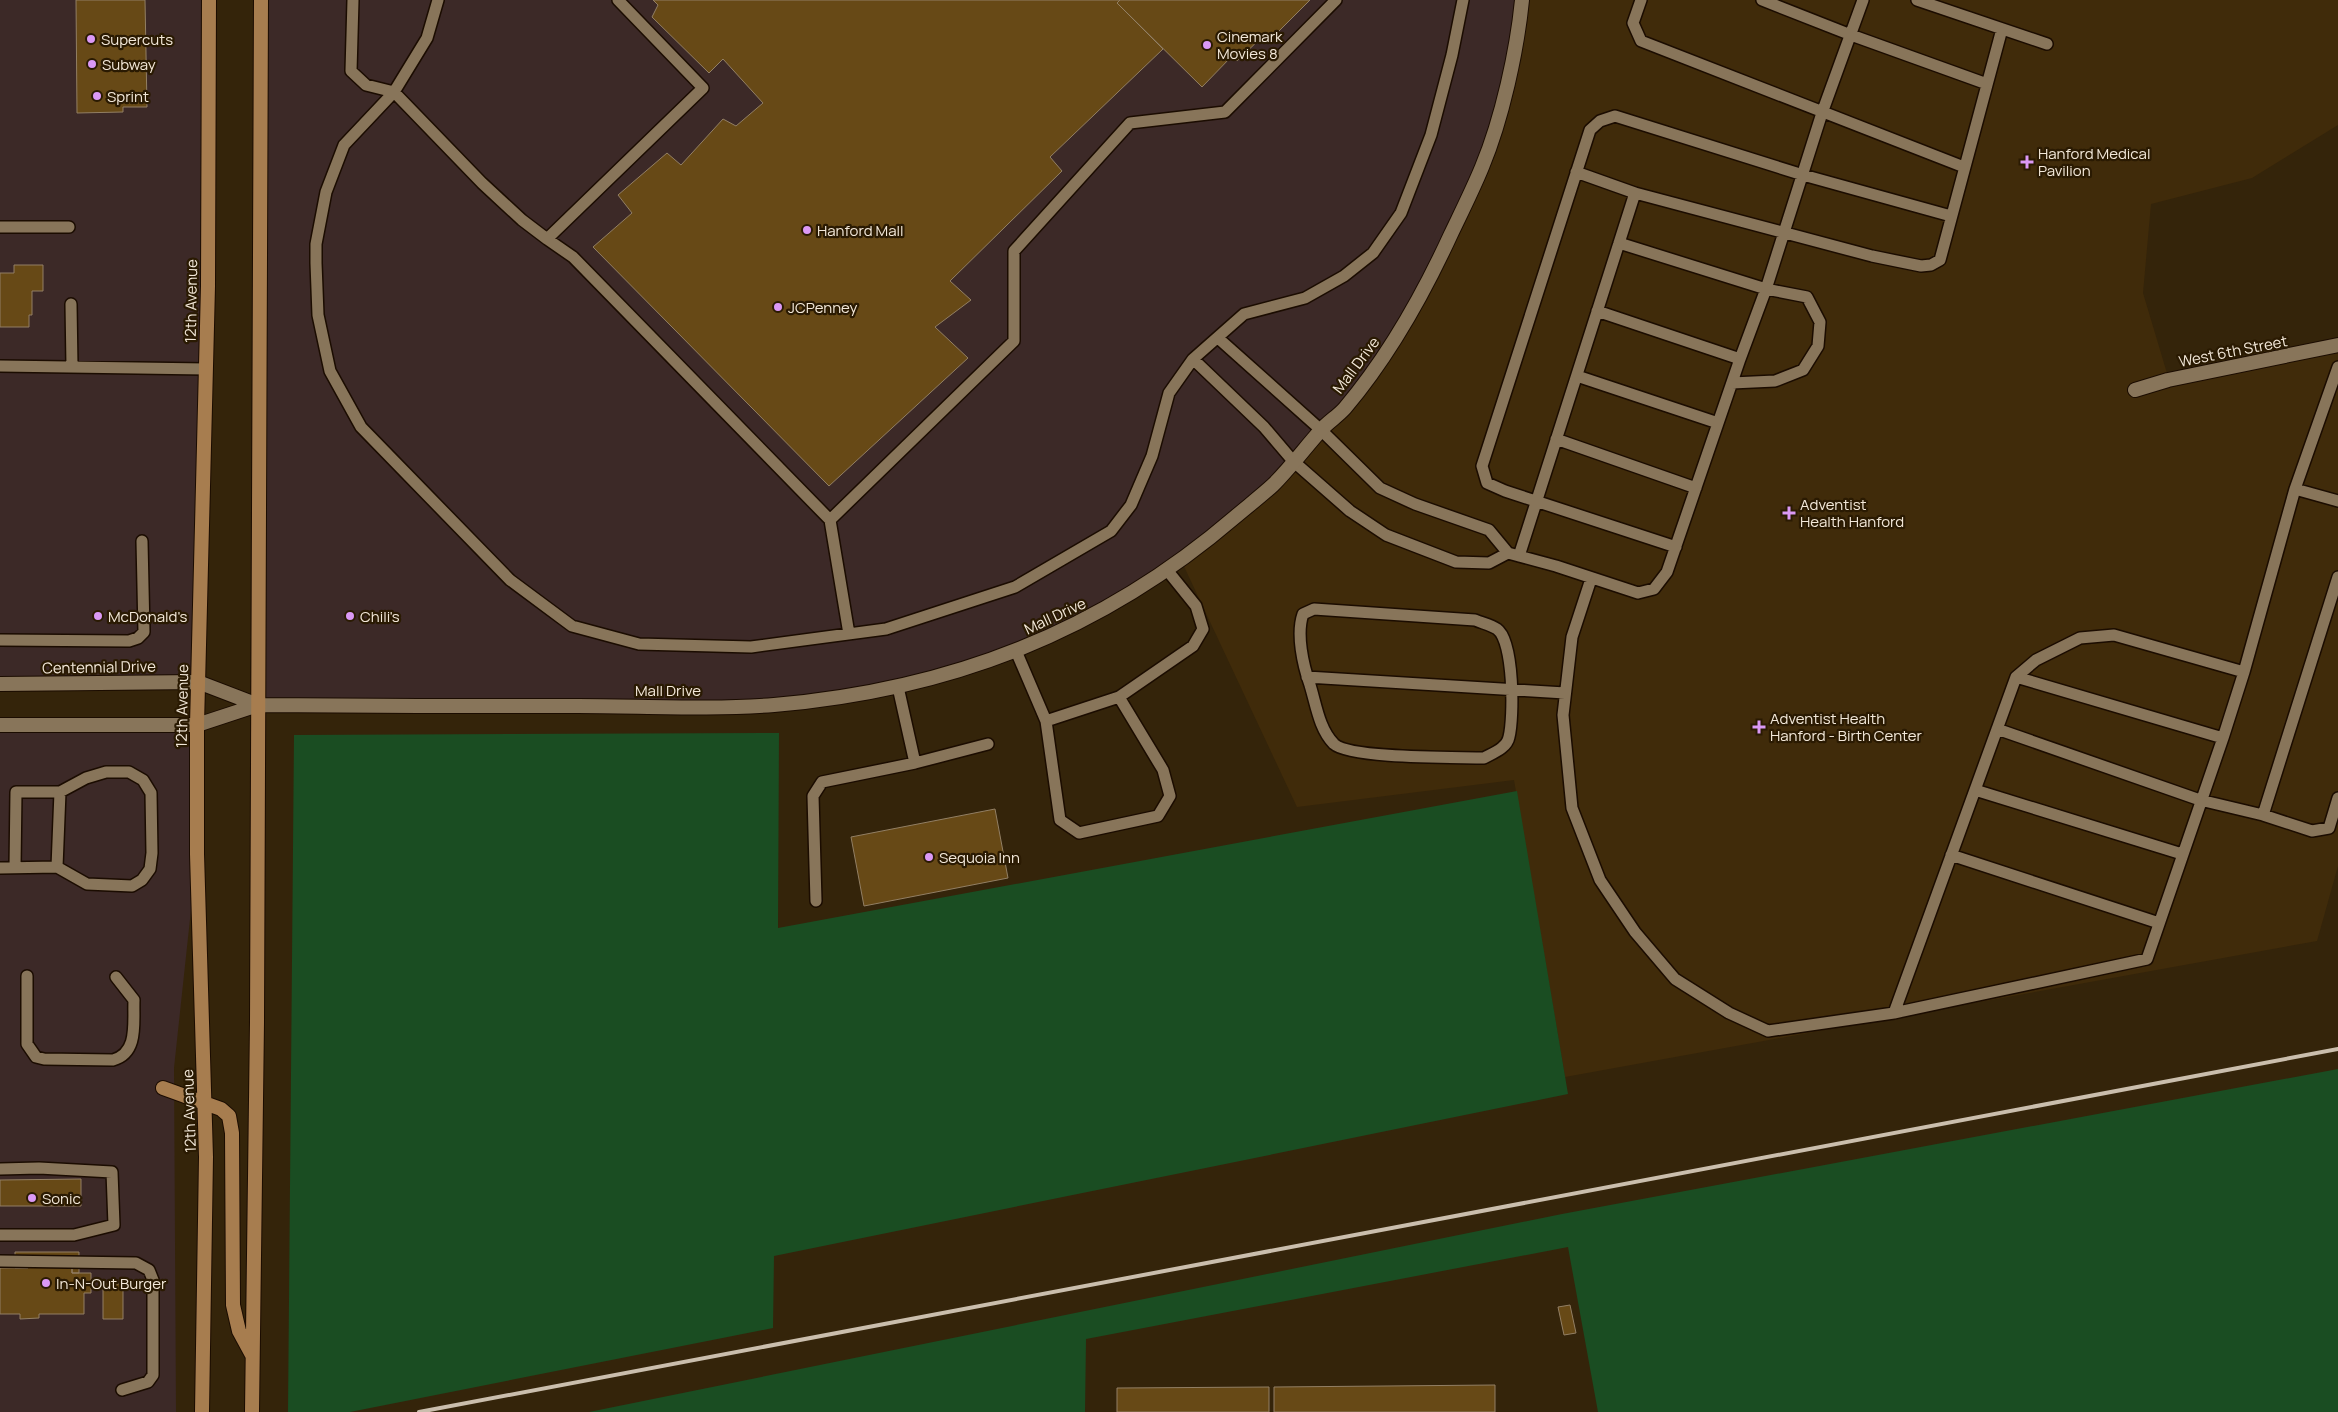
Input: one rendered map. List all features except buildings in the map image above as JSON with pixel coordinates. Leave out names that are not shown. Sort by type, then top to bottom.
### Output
[{"type":"main road","name":"12th Avenue","points":[[202,1412],[206,1157],[198,854],[198,682],[206,369],[209,0]]},
{"type":"main road","points":[[252,1412],[257,1022],[256,762],[258,705],[261,0]]},
{"type":"main road","points":[[163,1088],[221,1108],[229,1116],[232,1133],[233,1305],[239,1331],[252,1356]]},
{"type":"street","name":"Mall Drive","points":[[198,725],[258,705],[728,707],[807,702],[898,687],[970,668],[1042,641],[1121,601],[1205,543],[1274,484],[1293,460],[1343,410],[1390,349],[1441,257],[1484,163],[1506,88],[1522,0]]},
{"type":"street","name":"West 6th Street","points":[[2135,390],[2168,380],[2338,345]]},
{"type":"street","name":"Mall Drive","points":[[198,682],[258,705]]},
{"type":"street","name":"Centennial Drive","points":[[0,684],[198,682]]},
{"type":"street","points":[[0,725],[198,725]]},
{"type":"lane","points":[[353,0],[350,71],[366,85],[394,92],[482,183],[522,220],[572,257],[830,520],[850,634]]},
{"type":"lane","points":[[438,0],[427,38],[394,92],[344,145],[326,192],[316,244],[318,315],[330,371],[361,427],[510,580],[572,626],[639,644],[751,647],[886,630],[1015,587],[1111,531],[1131,505],[1152,456],[1169,393],[1193,359],[1244,314],[1306,298],[1344,276],[1373,253],[1401,213],[1431,135],[1464,0]]},
{"type":"lane","points":[[547,239],[703,88],[618,0]]},
{"type":"lane","points":[[830,520],[1014,341],[1014,251],[1130,123],[1224,112],[1336,0]]},
{"type":"lane","points":[[1641,0],[1633,23],[1641,41],[1964,167]]},
{"type":"lane","points":[[1762,0],[1850,35],[1987,84]]},
{"type":"lane","points":[[1218,338],[1321,430],[1380,488],[1415,504],[1489,530],[1514,554],[1638,593],[1654,589],[1667,572],[1676,547],[1766,289],[1822,112],[1863,0]]},
{"type":"lane","points":[[1917,0],[2047,44]]},
{"type":"lane","points":[[1576,172],[1635,193],[1872,256],[1921,266],[1931,265],[1940,260],[2002,29]]},
{"type":"lane","points":[[1676,547],[1536,502],[1486,483],[1482,466],[1590,130],[1600,121],[1615,116],[1803,175],[1951,216]]},
{"type":"lane","points":[[1193,359],[1264,427],[1293,460],[1350,511],[1386,534],[1456,562],[1489,563],[1514,554],[1536,502],[1635,193]]},
{"type":"lane","points":[[0,227],[70,227]]},
{"type":"lane","points":[[1619,243],[1766,289],[1807,297],[1820,322],[1818,346],[1803,370],[1775,381],[1732,382]]},
{"type":"lane","points":[[71,304],[72,366]]},
{"type":"lane","points":[[1597,311],[1740,359]]},
{"type":"lane","points":[[0,366],[206,369]]},
{"type":"lane","points":[[1591,579],[1572,637],[1562,715],[1572,808],[1600,880],[1635,932],[1675,979],[1729,1013],[1768,1031],[1894,1013],[2147,959],[2200,800],[2223,738],[2244,672],[2295,489],[2338,367]]},
{"type":"lane","points":[[1576,376],[1718,423]]},
{"type":"lane","points":[[1556,438],[1696,488]]},
{"type":"lane","points":[[2295,489],[2338,501]]},
{"type":"lane","points":[[0,640],[129,641],[138,638],[144,632],[142,541]]},
{"type":"lane","points":[[1046,721],[1119,697],[1193,646],[1203,629],[1196,606],[1167,570]]},
{"type":"lane","points":[[2263,815],[2338,577]]},
{"type":"lane","points":[[1314,609],[1475,620],[1498,629],[1507,646],[1512,690],[1509,738],[1499,750],[1484,758],[1376,756],[1336,745],[1325,732],[1308,678],[1299,625],[1302,614],[1314,609]]},
{"type":"lane","points":[[1894,1013],[2016,677],[2036,660],[2080,638],[2114,635],[2244,672]]},
{"type":"lane","points":[[1016,651],[1046,721],[1060,820],[1079,833],[1158,816],[1170,796],[1163,770],[1119,697]]},
{"type":"lane","points":[[2016,677],[2223,738]]},
{"type":"lane","points":[[1308,678],[1565,693]]},
{"type":"lane","points":[[898,687],[916,763]]},
{"type":"lane","points":[[1997,730],[2200,800],[2263,815],[2312,830],[2329,828],[2338,798]]},
{"type":"lane","points":[[816,901],[813,796],[822,782],[916,763],[988,744]]},
{"type":"lane","points":[[0,868],[57,867],[87,884],[132,886],[142,880],[150,869],[152,853],[151,793],[143,780],[128,772],[106,772],[86,778],[60,792],[16,792],[16,867]]},
{"type":"lane","points":[[1975,790],[2182,854]]},
{"type":"lane","points":[[57,867],[60,792]]},
{"type":"lane","points":[[1951,856],[2159,923]]},
{"type":"lane","points":[[27,976],[26,1044],[36,1056],[44,1059],[113,1060],[128,1052],[132,1045],[134,1007],[134,1000],[116,977]]},
{"type":"lane","points":[[0,1169],[39,1168],[112,1172],[114,1226],[74,1235],[0,1235]]},
{"type":"lane","points":[[0,1261],[136,1263],[149,1270],[153,1280],[153,1375],[142,1384],[122,1390]]},
{"type":"shaded area","points":[[0,0],[209,0],[198,682],[0,681]]},
{"type":"shaded area","points":[[260,0],[2306,0],[1390,349],[1274,484],[1121,601],[970,668],[807,702],[259,705]]},
{"type":"shaded area","name":"Adventist Health Hanford","points":[[1522,0],[2338,0],[2338,125],[2252,178],[2151,204],[2143,293],[2169,380],[2338,345],[2338,866],[2317,941],[1565,1077],[1514,780],[1297,807],[1181,560],[1274,484],[1390,349],[1484,163]]},
{"type":"shaded area","points":[[0,725],[197,725],[197,854],[174,1068],[176,1412],[0,1412]]},
{"type":"green space","points":[[779,733],[778,928],[1517,791],[1568,1094],[774,1256],[773,1328],[350,1412],[288,1412],[294,735]]},
{"type":"green space","points":[[2338,1069],[2338,1412],[1598,1412],[1568,1247],[1086,1339],[1085,1412],[589,1412],[1562,1214]]},
{"type":"railway","points":[[419,1412],[2338,1049]]},
{"type":"place","name":"Supercuts","points":[[91,39]]},
{"type":"place","name":"Cinemark Movies 8","points":[[1207,45]]},
{"type":"place","name":"Subway","points":[[92,64]]},
{"type":"place","name":"Sprint","points":[[97,96]]},
{"type":"place","name":"Hanford Medical Pavilion","points":[[2027,162]]},
{"type":"place","name":"Hanford Mall","points":[[807,230]]},
{"type":"place","name":"JCPenney","points":[[778,307]]},
{"type":"place","name":"Adventist Health Hanford","points":[[1789,513]]},
{"type":"place","name":"McDonald's","points":[[98,616]]},
{"type":"place","name":"Chili's","points":[[350,616]]},
{"type":"place","name":"Adventist Health Hanford - Birth Center","points":[[1759,727]]},
{"type":"place","name":"Sequoia Inn","points":[[929,857]]},
{"type":"place","name":"Sonic","points":[[32,1198]]},
{"type":"place","name":"In-N-Out Burger","points":[[46,1283]]}]
